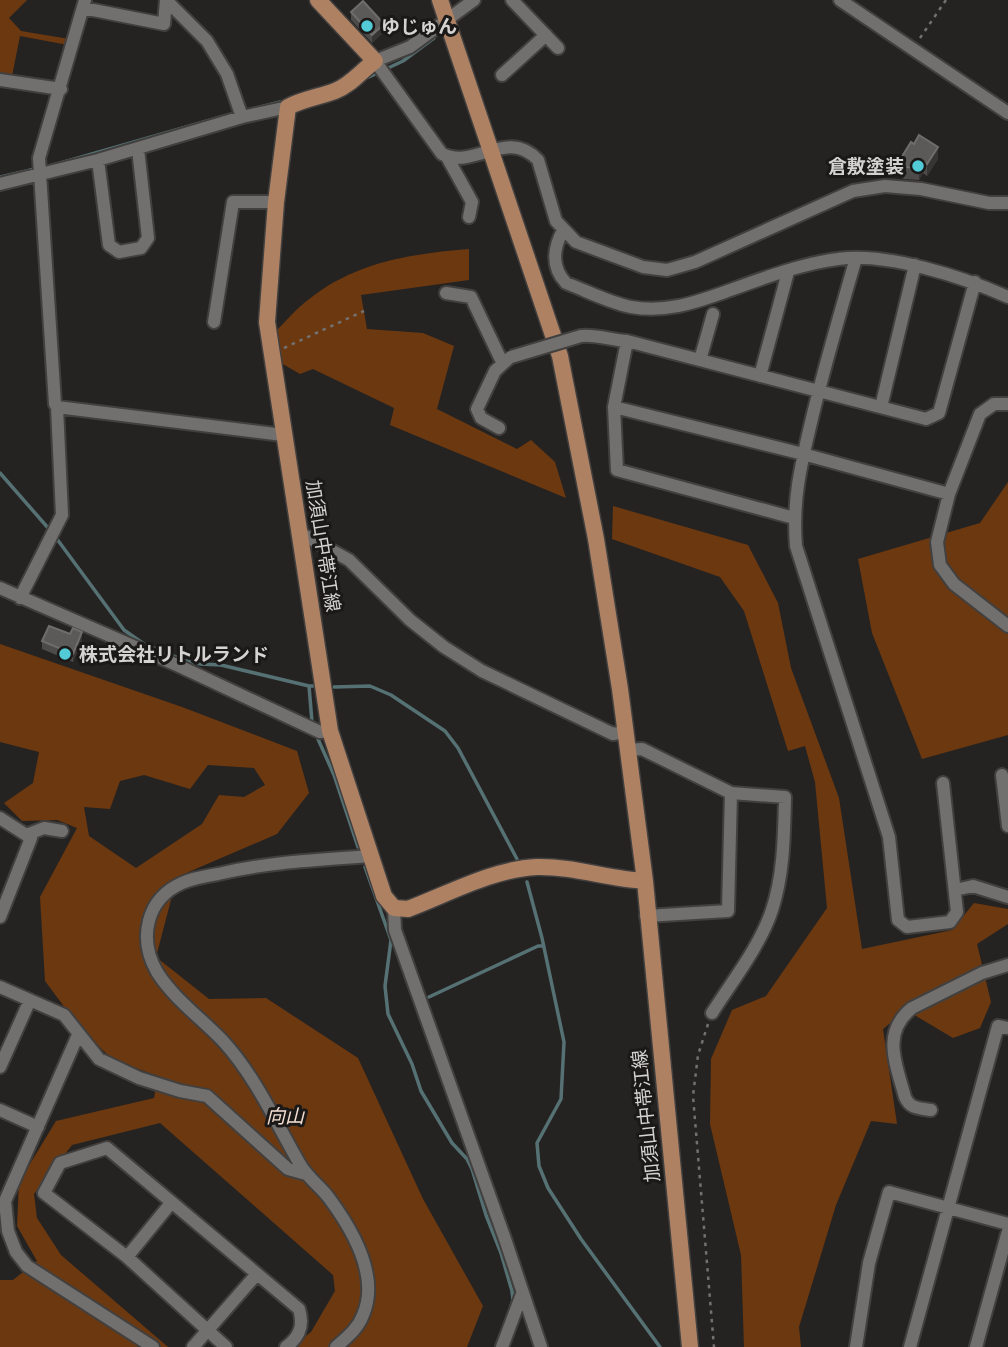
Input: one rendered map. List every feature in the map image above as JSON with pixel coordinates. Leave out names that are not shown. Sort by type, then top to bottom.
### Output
[{"type":"main road","points":[[318,0],[379,67]]},
{"type":"main road","name":"加須山中帯江線","points":[[440,0],[560,356],[596,539],[645,881],[646,916],[691,1347]]},
{"type":"main road","points":[[288,107],[305,98],[335,91],[349,83],[360,71],[379,67]]},
{"type":"main road","name":"加須山中帯江線","points":[[288,107],[276,202],[267,322],[271,354],[330,730],[384,896],[394,908]]},
{"type":"main road","points":[[394,908],[408,909],[498,874],[536,867],[570,869],[645,881]]},
{"type":"street","points":[[469,218],[472,202],[447,157],[438,151],[379,67],[474,0]]},
{"type":"street","points":[[512,0],[558,48]]},
{"type":"street","points":[[840,0],[1008,113]]},
{"type":"street","points":[[20,598],[62,515],[40,170],[84,4],[164,24],[166,1]]},
{"type":"street","points":[[166,1],[207,41],[227,75],[241,113]]},
{"type":"street","points":[[502,75],[546,34]]},
{"type":"street","points":[[0,80],[61,89]]},
{"type":"street","points":[[0,184],[40,170],[98,160],[138,149],[241,113],[288,107]]},
{"type":"street","points":[[447,157],[464,157],[513,146],[522,148],[538,160],[556,220],[576,242],[643,267],[667,270],[695,262],[853,191],[885,186],[921,189],[989,203],[1008,203]]},
{"type":"street","points":[[98,160],[109,244],[119,252],[141,248],[148,238],[138,149]]},
{"type":"street","points":[[214,322],[233,202],[276,202]]},
{"type":"street","points":[[563,230],[556,243],[554,263],[559,275],[566,283],[630,307],[682,307],[788,272],[836,259],[856,258],[915,265],[975,282],[1008,297]]},
{"type":"street","points":[[856,258],[818,391],[796,487],[796,546],[889,837],[898,920],[907,927],[950,922],[957,912],[943,782]]},
{"type":"street","points":[[881,407],[915,265]]},
{"type":"street","points":[[760,376],[788,272]]},
{"type":"street","points":[[499,428],[481,418],[477,409],[489,380],[506,359],[581,336],[593,335],[607,340],[628,341],[926,419],[939,414],[975,282]]},
{"type":"street","points":[[446,293],[471,297],[506,359]]},
{"type":"street","points":[[700,360],[713,314]]},
{"type":"street","points":[[628,341],[614,407],[617,470],[794,518]]},
{"type":"street","points":[[1008,404],[994,404],[980,414],[949,495],[937,542],[940,565],[954,584],[1008,626]]},
{"type":"street","points":[[57,407],[283,435]]},
{"type":"street","points":[[614,407],[803,454],[949,495]]},
{"type":"street","points":[[300,533],[349,560],[410,620],[472,665],[613,734],[625,732]]},
{"type":"street","points":[[0,588],[179,666],[320,732],[330,730]]},
{"type":"street","points":[[628,750],[642,749],[731,793],[786,797],[783,865],[772,911],[756,943],[712,1013]]},
{"type":"street","points":[[1003,775],[1008,826]]},
{"type":"street","points":[[646,916],[728,911],[731,793]]},
{"type":"street","points":[[0,818],[31,838],[0,917]]},
{"type":"street","points":[[26,835],[44,828],[62,831]]},
{"type":"street","points":[[336,1347],[353,1332],[363,1317],[368,1299],[367,1276],[361,1254],[350,1230],[328,1196],[306,1174],[243,1065],[222,1040],[177,997],[157,972],[149,953],[145,928],[159,900],[181,884],[235,870],[279,863],[370,856]]},
{"type":"street","points":[[955,890],[973,887],[1008,897]]},
{"type":"street","points":[[394,908],[395,930],[541,1347]]},
{"type":"street","points":[[931,1110],[913,1108],[908,1105],[905,1097],[892,1052],[902,1016],[912,1007],[982,973],[1008,965]]},
{"type":"street","points":[[0,987],[64,1015],[99,1059],[139,1078],[207,1096],[288,1169],[306,1174]]},
{"type":"street","points":[[0,1067],[30,1000]]},
{"type":"street","points":[[910,1347],[998,1026],[1008,1028]]},
{"type":"street","points":[[78,1035],[3,1206],[8,1231],[16,1252],[27,1266],[153,1347]]},
{"type":"street","points":[[0,1110],[38,1127]]},
{"type":"street","points":[[226,1347],[127,1257],[44,1193],[60,1163],[107,1148],[299,1309],[301,1329],[295,1341],[286,1347]]},
{"type":"street","points":[[856,1347],[869,1263],[889,1192],[1008,1224]]},
{"type":"street","points":[[127,1257],[171,1203]]},
{"type":"street","points":[[975,1347],[1008,1231]]},
{"type":"street","points":[[194,1347],[256,1275]]},
{"type":"street","points":[[502,1347],[522,1294]]},
{"type":"path","points":[[913,49],[946,0]]},
{"type":"path","points":[[271,354],[364,311]]},
{"type":"path","points":[[712,1013],[698,1055],[693,1096],[714,1347]]},
{"type":"green space","points":[[0,0],[27,0],[9,18],[21,31],[69,39],[68,45],[20,36],[12,76],[0,74]]},
{"type":"green space","points":[[469,249],[469,280],[361,295],[367,329],[423,333],[454,346],[437,409],[517,449],[531,440],[555,462],[566,498],[390,425],[394,408],[313,369],[300,374],[281,363],[277,330],[300,307],[326,287],[364,268],[384,262]]},
{"type":"green space","points":[[1008,482],[1008,735],[922,759],[872,633],[858,559],[980,523]]},
{"type":"green space","points":[[613,506],[748,545],[778,603],[791,668],[839,798],[862,949],[952,930],[974,903],[1008,909],[1008,924],[977,944],[991,1002],[980,1028],[953,1038],[906,1010],[883,1029],[897,1124],[871,1121],[836,1205],[799,1327],[801,1347],[744,1347],[741,1255],[710,1124],[711,1059],[732,1010],[766,996],[827,908],[815,782],[805,746],[788,751],[744,611],[720,577],[612,539]]},
{"type":"green space","name":"向山","points":[[0,644],[182,707],[297,751],[309,793],[277,834],[177,877],[156,957],[209,999],[266,998],[358,1058],[423,1199],[483,1306],[467,1347],[292,1347],[311,1332],[335,1291],[333,1275],[160,1123],[72,1145],[34,1194],[37,1218],[61,1255],[168,1347],[0,1347],[0,1280],[13,1280],[37,1261],[17,1226],[19,1182],[56,1121],[154,1098],[158,1076],[113,1060],[80,1028],[45,981],[40,897],[77,828],[57,820],[22,821],[4,803],[33,783],[39,752],[0,742]],"holes":[[[208,765],[254,768],[265,785],[244,797],[219,795],[202,824],[136,868],[89,836],[84,807],[110,809],[120,781],[144,775],[190,789]]]},
{"type":"building","points":[[363,1],[384,24],[372,35],[351,12]]},
{"type":"building","points":[[919,135],[938,147],[927,164],[923,161],[919,168],[904,167],[898,163],[911,142],[914,144]]},
{"type":"building","points":[[49,626],[70,634],[73,628],[82,632],[73,654],[42,641]]},
{"type":"waterway","points":[[369,77],[403,61],[434,38]]},
{"type":"waterway","points":[[252,109],[280,102]]},
{"type":"waterway","points":[[50,166],[221,117]]},
{"type":"waterway","points":[[0,177],[35,169]]},
{"type":"waterway","points":[[0,473],[49,529]]},
{"type":"waterway","points":[[54,535],[124,630],[144,644],[186,661],[221,665],[317,686]]},
{"type":"waterway","points":[[309,686],[312,722]]},
{"type":"waterway","points":[[334,687],[370,686],[391,695],[445,731],[458,748],[517,859]]},
{"type":"waterway","points":[[318,739],[334,775],[358,847]]},
{"type":"waterway","points":[[365,867],[391,940],[385,986],[388,1014],[412,1064],[421,1091],[452,1143],[467,1159],[472,1169],[512,1291],[511,1306]]},
{"type":"waterway","points":[[527,882],[564,1042],[561,1099],[537,1143],[539,1166],[548,1188],[581,1239],[660,1347]]},
{"type":"waterway","points":[[429,997],[538,946],[544,946]]},
{"type":"place","name":"ゆじゅん","points":[[367,26]]},
{"type":"place","name":"倉敷塗装","points":[[918,166]]},
{"type":"place","name":"株式会社リトルランド","points":[[65,654]]}]
